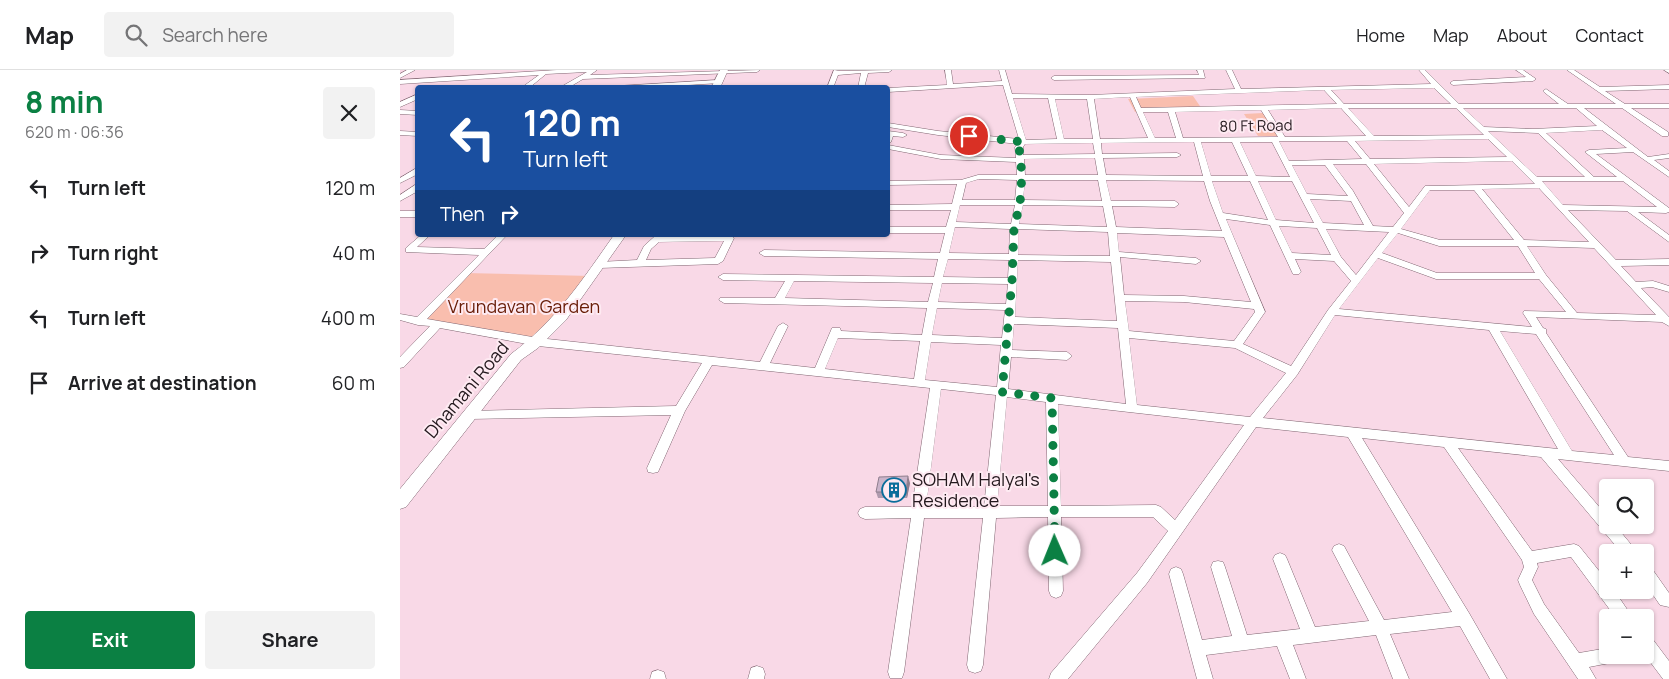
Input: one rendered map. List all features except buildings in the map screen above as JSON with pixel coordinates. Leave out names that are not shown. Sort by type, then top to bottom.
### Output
[{"type":"main road","points":[[716,85],[723,71]]},
{"type":"main road","name":"Dhamani Road","points":[[400,502],[516,357],[538,342],[568,310],[619,237]]},
{"type":"street","points":[[400,76],[412,70]]},
{"type":"street","points":[[440,85],[467,70]]},
{"type":"street","points":[[473,85],[490,70]]},
{"type":"street","points":[[505,76],[511,70]]},
{"type":"street","points":[[400,82],[586,70]]},
{"type":"street","points":[[567,85],[594,70]]},
{"type":"street","points":[[582,77],[757,70]]},
{"type":"street","points":[[831,85],[836,71],[889,70]]},
{"type":"street","points":[[948,70],[950,86]]},
{"type":"street","points":[[975,665],[1012,281],[1014,228],[1020,204],[1021,144],[1002,70]]},
{"type":"street","points":[[1053,70],[1054,97],[1061,141]]},
{"type":"street","points":[[1102,70],[1105,79]]},
{"type":"street","points":[[1153,70],[1164,93]]},
{"type":"street","points":[[1054,78],[1202,77],[1200,70]]},
{"type":"street","points":[[1229,70],[1239,90]]},
{"type":"street","points":[[1422,70],[1436,86],[1538,182],[1667,321]]},
{"type":"street","points":[[1453,83],[1533,79],[1519,70]]},
{"type":"street","points":[[1570,70],[1665,134]]},
{"type":"street","points":[[862,85],[865,71]]},
{"type":"street","points":[[528,85],[548,72]]},
{"type":"street","points":[[890,90],[1004,83]]},
{"type":"street","points":[[1010,96],[1090,97],[1239,90],[1436,86]]},
{"type":"street","points":[[1599,89],[1669,87]]},
{"type":"street","points":[[1326,88],[1370,137]]},
{"type":"street","points":[[1546,91],[1566,106]]},
{"type":"street","points":[[1202,92],[1211,108]]},
{"type":"street","points":[[400,95],[415,97]]},
{"type":"street","points":[[1132,95],[1152,140]]},
{"type":"street","points":[[1090,97],[1102,178],[1112,228],[1132,409]]},
{"type":"street","points":[[400,105],[415,98]]},
{"type":"street","points":[[1576,105],[1604,128],[1669,175]]},
{"type":"street","points":[[1140,110],[1342,106],[1669,106]]},
{"type":"street","points":[[1263,108],[1284,139]]},
{"type":"street","points":[[1171,110],[1180,141]]},
{"type":"street","points":[[400,112],[415,113]]},
{"type":"street","points":[[890,125],[1021,144]]},
{"type":"street","points":[[1482,129],[1540,131],[1604,128]]},
{"type":"street","points":[[1540,131],[1591,178]]},
{"type":"street","points":[[890,132],[948,142],[1021,144]]},
{"type":"street","points":[[400,133],[415,134]]},
{"type":"street","name":"80 Ft Road","points":[[1021,144],[1061,141],[1490,137]]},
{"type":"street","points":[[1348,138],[1409,213]]},
{"type":"street","points":[[1235,140],[1296,272]]},
{"type":"street","points":[[1274,140],[1337,258],[1357,282]]},
{"type":"street","points":[[1197,141],[1220,215],[1260,312],[1237,345]]},
{"type":"street","points":[[890,147],[941,157],[1020,158],[1177,155]]},
{"type":"street","points":[[1634,150],[1589,152],[1628,179],[1667,210]]},
{"type":"street","points":[[1647,159],[1669,156]]},
{"type":"street","points":[[1287,163],[1514,159]]},
{"type":"street","points":[[1328,163],[1354,198],[1370,229]]},
{"type":"street","points":[[400,181],[415,173]]},
{"type":"street","points":[[890,183],[962,182],[978,177],[1295,179]]},
{"type":"street","points":[[1057,679],[1142,578],[1254,420],[1293,372],[1332,312],[1428,188],[1476,187],[1591,178],[1628,179]]},
{"type":"street","points":[[919,384],[925,337],[937,280],[946,254],[950,227],[962,182]]},
{"type":"street","points":[[1476,187],[1521,243],[1542,276],[1574,316]]},
{"type":"street","points":[[400,199],[415,189]]},
{"type":"street","points":[[1305,196],[1354,198]]},
{"type":"street","points":[[890,208],[956,204],[1175,204]]},
{"type":"street","points":[[1561,207],[1667,210]]},
{"type":"street","points":[[1629,209],[1669,239]]},
{"type":"street","points":[[400,214],[415,214]]},
{"type":"street","points":[[1220,215],[1273,222],[1396,230],[1439,243],[1596,245]]},
{"type":"street","points":[[890,230],[950,227],[1112,228],[1227,234]]},
{"type":"street","points":[[400,256],[424,237]]},
{"type":"street","points":[[418,322],[501,237]]},
{"type":"street","points":[[599,265],[640,263],[647,248],[657,239],[730,238],[718,261],[640,263]]},
{"type":"street","points":[[409,250],[486,252]]},
{"type":"street","points":[[764,253],[1115,257],[1196,261]]},
{"type":"street","points":[[1378,255],[1436,276],[1542,276]]},
{"type":"street","points":[[1288,256],[1337,258]]},
{"type":"street","points":[[1613,264],[1669,262]]},
{"type":"street","points":[[723,277],[1012,281]]},
{"type":"street","points":[[779,302],[791,278]]},
{"type":"street","points":[[1633,285],[1654,284],[1669,290]]},
{"type":"street","points":[[1120,298],[1177,299],[1257,306]]},
{"type":"street","points":[[724,300],[932,306],[1009,314],[1237,345],[1293,372]]},
{"type":"street","points":[[1332,312],[1542,331]]},
{"type":"street","points":[[1624,461],[1542,331],[1528,313],[1667,321]]},
{"type":"street","points":[[400,318],[538,342],[1002,392],[1132,409],[1254,420],[1669,466]]},
{"type":"street","points":[[400,364],[437,325]]},
{"type":"street","points":[[763,367],[783,326]]},
{"type":"street","points":[[1493,328],[1568,455]]},
{"type":"street","points":[[818,373],[836,332],[925,337],[1067,356]]},
{"type":"street","points":[[653,468],[679,410],[708,361]]},
{"type":"street","points":[[896,672],[936,386]]},
{"type":"street","points":[[1052,398],[1056,590]]},
{"type":"street","points":[[469,415],[679,410]]},
{"type":"street","points":[[1351,431],[1499,679]]},
{"type":"street","points":[[1447,442],[1529,558],[1532,567],[1525,580],[1539,609],[1588,679]]},
{"type":"street","points":[[1544,452],[1622,544]]},
{"type":"street","points":[[865,513],[1156,511],[1177,531]]},
{"type":"street","points":[[1339,550],[1380,628],[1402,679]]},
{"type":"street","points":[[1529,558],[1574,550],[1619,609]]},
{"type":"street","points":[[1280,559],[1310,635]]},
{"type":"street","points":[[1218,567],[1242,643]]},
{"type":"street","points":[[1176,574],[1205,679]]},
{"type":"street","points":[[1654,585],[1664,600],[1669,600]]},
{"type":"street","points":[[1196,648],[1464,618]]},
{"type":"street","points":[[1282,638],[1298,679]]},
{"type":"street","points":[[1654,656],[1669,674]]},
{"type":"street","points":[[1576,661],[1599,657]]},
{"type":"green space","points":[[1193,96],[1202,109],[1135,112],[1128,99]]},
{"type":"green space","points":[[1263,113],[1279,136],[1258,136],[1244,114]]},
{"type":"green space","name":"Vrundavan Garden","points":[[465,273],[591,276],[538,342],[418,322]]},
{"type":"place","name":"SOHAM Halyal's Residence","points":[[894,490]]},
{"type":"route","points":[[969,136],[1023,142],[1019,147],[1022,174],[1020,204],[1014,228],[1012,281],[1002,392],[1052,398],[1055,551]]}]
